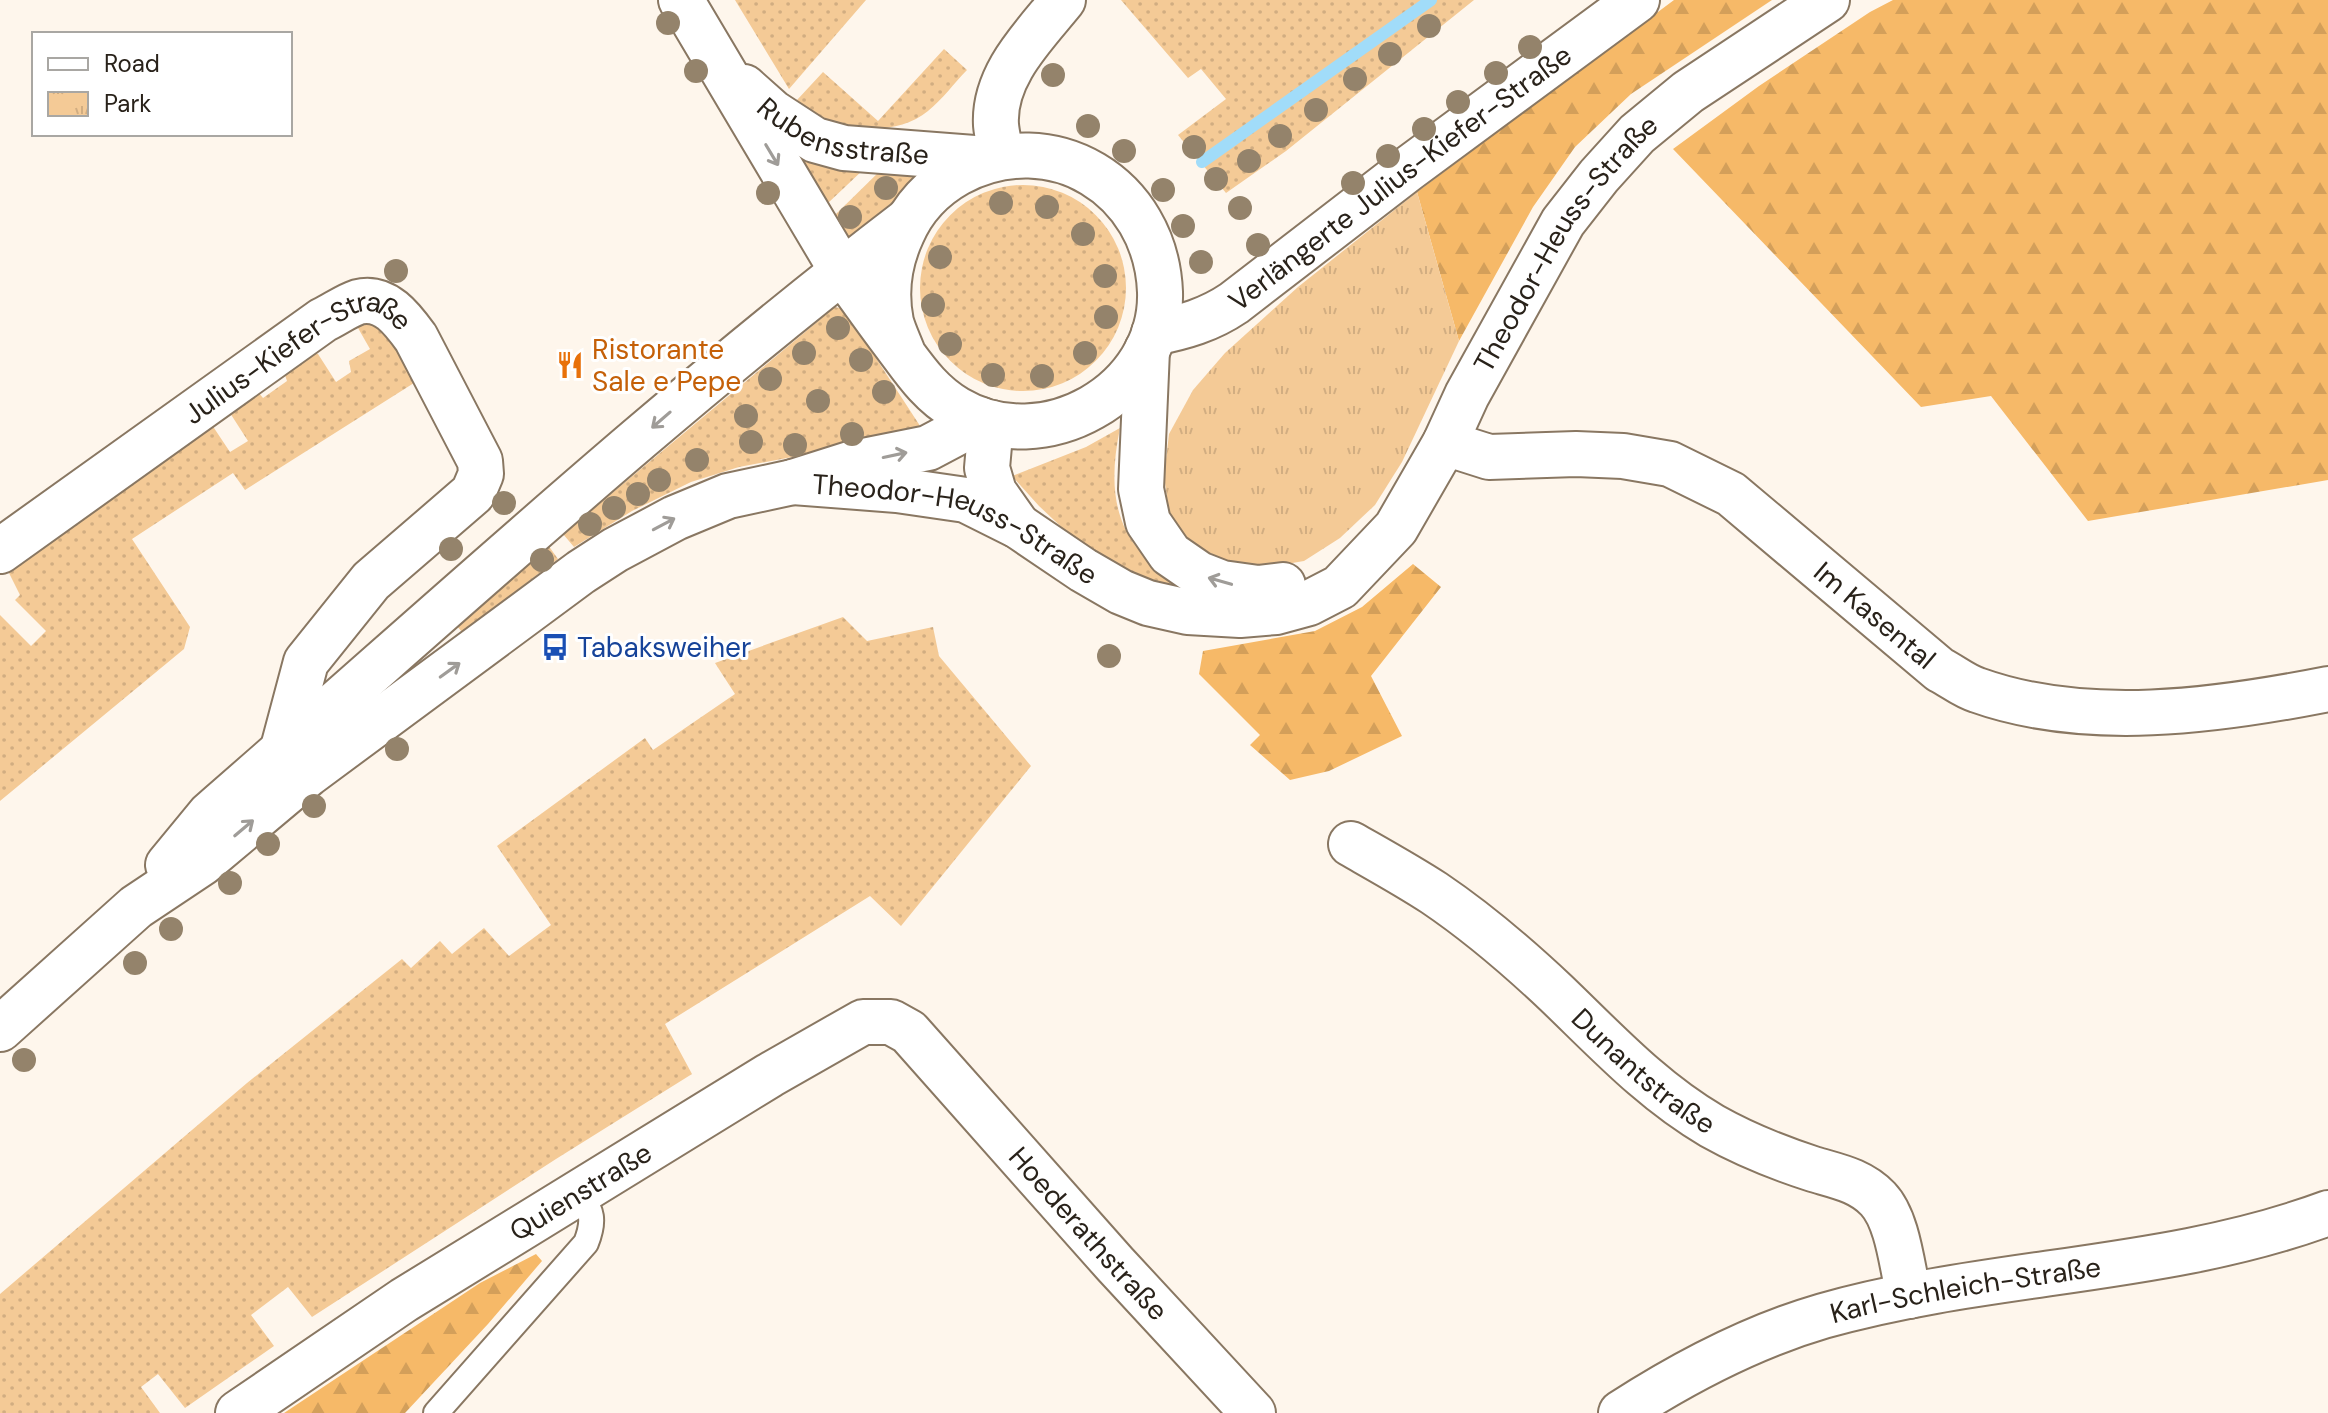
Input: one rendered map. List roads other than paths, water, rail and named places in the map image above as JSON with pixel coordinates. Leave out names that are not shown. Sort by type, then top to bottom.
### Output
[{"type":"street","name":"Rubensstraße","points":[[681,0],[842,271]]},
{"type":"street","points":[[994,158],[1000,93],[1015,60],[1063,0]]},
{"type":"street","name":"Theodor-Heuss-Straße","points":[[793,482],[897,490],[966,500],[1018,526],[1121,592],[1148,603],[1188,612],[1240,615],[1276,612],[1309,603],[1340,587],[1396,528],[1563,222],[1599,176],[1637,134],[1688,92],[1827,0]]},
{"type":"street","name":"Verlängerte Julius-Kiefer-Straße","points":[[1151,342],[1214,316],[1234,303],[1623,4]]},
{"type":"street","name":"Rubensstraße","points":[[719,63],[772,112],[815,140],[844,148],[994,158]]},
{"type":"street","points":[[842,271],[918,377],[937,396],[958,410],[986,422],[1014,427],[1046,425],[1078,416],[1106,400],[1130,377],[1151,342],[1160,302],[1159,271],[1151,241],[1136,213],[1115,189],[1089,171],[1060,159],[1029,155],[994,158],[946,180],[924,198],[907,221],[893,253],[888,288],[891,323],[904,356]]},
{"type":"street","points":[[136,907],[210,814],[665,416],[907,221]]},
{"type":"street","name":"Julius-Kiefer-Straße","points":[[0,551],[323,320],[360,301],[385,304],[416,338],[480,461],[481,474],[473,493],[371,581],[306,662],[282,752]]},
{"type":"street","name":"Theodor-Heuss-Straße","points":[[1151,342],[1141,489],[1148,522],[1170,554],[1211,579],[1258,588],[1318,578],[1374,552]]},
{"type":"street","points":[[0,1029],[136,907],[202,863],[308,774],[603,558],[675,518],[728,496],[793,482],[853,463],[928,448],[986,422]]},
{"type":"street","points":[[986,422],[987,468],[994,492],[1018,526]]},
{"type":"street","name":"Im Kasental","points":[[1445,443],[1489,457],[1576,454],[1623,456],[1670,464],[1731,494],[1940,670],[1974,689],[2014,701],[2072,710],[2147,713],[2251,704],[2328,689]]},
{"type":"street","name":"Dunantstraße","points":[[1351,844],[1435,894],[1469,920],[1555,992],[1609,1047],[1664,1094],[1713,1127],[1759,1149],[1852,1180],[1877,1198],[1889,1215],[1909,1296]]},
{"type":"street","name":"Quienstraße","points":[[238,1413],[404,1300],[770,1075],[863,1022],[891,1022],[909,1032],[928,1053]]},
{"type":"street","name":"Hoederathstraße","points":[[928,1053],[1115,1264],[1253,1413]]},
{"type":"street","name":"Karl-Schleich-Straße","points":[[1621,1413],[1733,1349],[1821,1317],[1909,1296],[2190,1250],[2295,1225],[2328,1213]]},
{"type":"lane","points":[[436,1413],[586,1243],[592,1228],[591,1211],[580,1192]]},
{"type":"waterway","points":[[1202,162],[1431,0]]},
{"type":"place","name":"Ristorante Sale e Pepe","points":[[570,365]]},
{"type":"place","name":"Tabaksweiher","points":[[555,647]]}]
